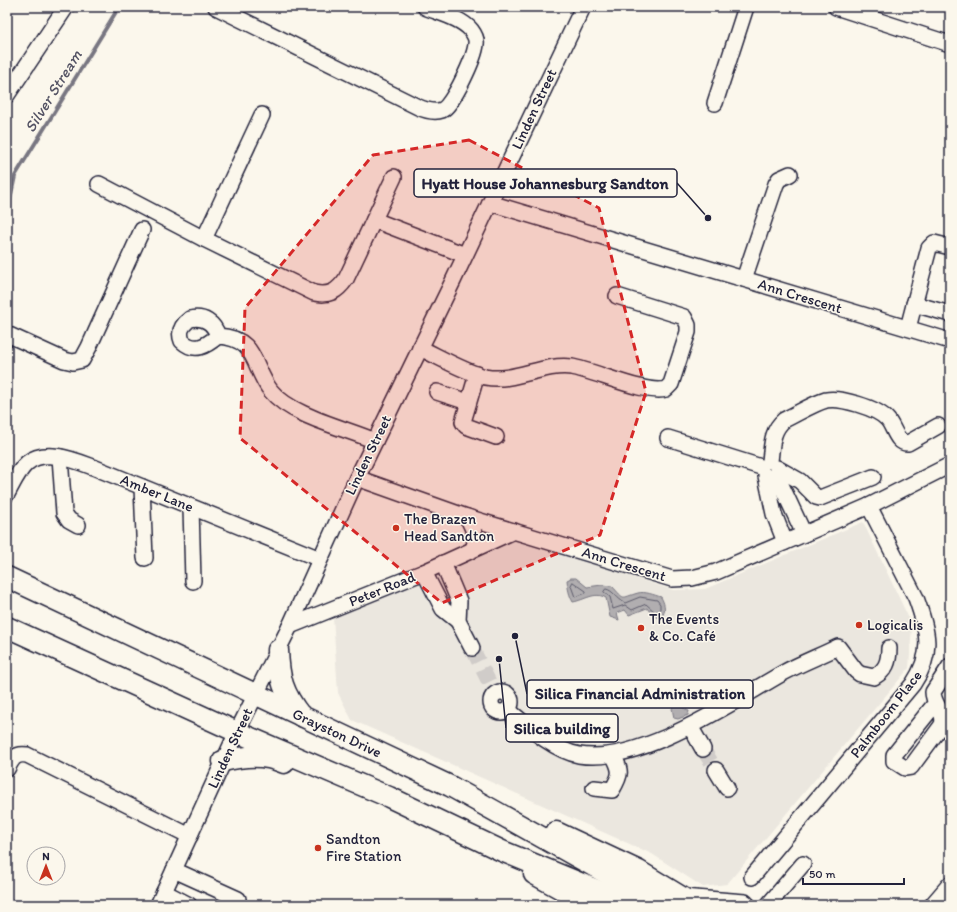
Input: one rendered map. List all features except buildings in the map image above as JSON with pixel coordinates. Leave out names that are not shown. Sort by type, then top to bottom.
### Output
[{"type":"main road","name":"Grayston Drive","points":[[7,577],[450,786],[596,888],[659,905]]},
{"type":"main road","name":"Grayston Drive","points":[[7,626],[236,732],[389,797],[502,851],[596,888],[633,905]]},
{"type":"main road","points":[[278,650],[279,671],[282,686],[289,701],[301,716]]},
{"type":"main road","points":[[223,761],[240,757],[255,756],[277,760],[328,780],[389,797]]},
{"type":"main road","points":[[450,786],[612,857],[688,901]]},
{"type":"street","points":[[7,95],[66,7]]},
{"type":"street","points":[[216,7],[418,107],[434,112],[440,111],[448,106],[456,93],[476,49],[476,39],[471,29],[425,7]]},
{"type":"street","name":"Linden Street","points":[[161,898],[236,732],[290,626],[357,478],[490,203],[582,7]]},
{"type":"street","points":[[715,103],[746,7]]},
{"type":"street","points":[[836,7],[950,44]]},
{"type":"street","points":[[204,239],[262,115]]},
{"type":"street","points":[[744,280],[776,184],[779,179],[790,174]]},
{"type":"street","points":[[99,184],[204,239],[314,293],[323,295],[334,292],[346,279],[394,177]]},
{"type":"street","name":"Ann Crescent","points":[[490,203],[950,341]]},
{"type":"street","points":[[374,220],[465,255]]},
{"type":"street","points":[[7,334],[64,360],[73,362],[82,360],[90,347],[142,230]]},
{"type":"street","points":[[908,328],[930,246],[938,243],[950,247]]},
{"type":"street","points":[[420,348],[477,374],[503,378],[545,368],[565,367],[585,370],[652,390],[666,389],[671,384],[688,332],[687,321],[684,317],[617,296]]},
{"type":"street","points":[[914,304],[950,314]]},
{"type":"street","points":[[218,336],[238,340],[248,347],[272,391],[290,407],[375,441]]},
{"type":"street","points":[[477,374],[463,422],[466,426],[496,437]]},
{"type":"street","points":[[437,392],[468,402]]},
{"type":"street","points":[[785,542],[774,514],[770,469],[773,434],[779,424],[826,400],[840,400],[879,412],[890,421],[900,442],[904,444],[938,426]]},
{"type":"street","points":[[668,438],[770,469],[800,481],[816,497],[820,498],[873,477]]},
{"type":"street","name":"Amber Lane","points":[[7,494],[20,472],[31,460],[40,457],[60,457],[74,460],[320,559]]},
{"type":"street","points":[[60,457],[64,513],[69,520],[78,525]]},
{"type":"street","name":"Ann Crescent","points":[[357,478],[467,517],[672,579],[692,578],[716,572],[869,506],[950,465]]},
{"type":"street","points":[[770,469],[804,534]]},
{"type":"street","points":[[142,487],[145,558]]},
{"type":"street","name":"Palmboom Place","points":[[752,877],[913,684],[924,666],[928,642],[921,612],[916,598],[869,506]]},
{"type":"street","points":[[192,507],[193,581]]},
{"type":"street","points":[[467,517],[475,537],[476,543],[473,549]]},
{"type":"street","name":"Peter Road","points":[[290,626],[424,572],[514,532]]},
{"type":"street","points":[[443,563],[459,601],[458,621]]},
{"type":"street","points":[[424,572],[443,610],[458,621],[472,648]]},
{"type":"street","points":[[493,690],[505,693],[510,697],[511,704],[508,710],[525,724],[563,749],[578,755],[613,755],[629,752],[690,726],[785,672],[838,647],[856,671],[860,674],[874,677],[883,671],[887,665],[889,648]]},
{"type":"street","points":[[935,704],[933,692],[950,666]]},
{"type":"street","points":[[690,726],[704,749]]},
{"type":"street","points":[[7,770],[13,758],[20,754],[27,755],[190,836]]},
{"type":"street","points":[[594,788],[612,790],[619,779],[620,767],[613,755]]},
{"type":"street","points":[[716,770],[727,788]]},
{"type":"street","points":[[768,905],[803,864]]},
{"type":"street","points":[[174,870],[238,899]]},
{"type":"street","points":[[932,905],[950,884]]},
{"type":"street","points":[[161,898],[189,905]]},
{"type":"street","points":[[688,901],[745,904]]},
{"type":"highlighted area","points":[[469,140],[599,208],[646,392],[600,535],[442,603],[240,438],[245,308],[373,155]]},
{"type":"shaded area","points":[[863,522],[912,625],[909,668],[727,884],[703,887],[652,854],[352,720],[338,693],[333,617],[516,539],[673,590],[705,589]]},
{"type":"water","points":[[576,578],[587,587],[602,585],[612,586],[624,597],[644,592],[661,597],[664,606],[663,615],[660,617],[655,617],[647,608],[629,615],[625,610],[617,613],[619,620],[610,617],[606,598],[602,596],[598,595],[573,602],[569,592],[567,580]]},
{"type":"water","points":[[676,704],[689,711],[688,715],[678,719],[674,718],[672,708]]},
{"type":"waterway","name":"Silver Stream","points":[[7,213],[15,176],[119,7]]},
{"type":"tunnel","points":[[472,648],[491,686]]},
{"type":"tunnel","points":[[703,749],[716,770]]},
{"type":"place","name":"Hyatt House Johannesburg Sandton","points":[[708,218]]},
{"type":"place","name":"The Brazen Head Sandton","points":[[396,528]]},
{"type":"place","name":"Logicalis","points":[[859,625]]},
{"type":"place","name":"The Events & Co. Café","points":[[641,628]]},
{"type":"place","name":"Silica Financial Administration","points":[[515,636]]},
{"type":"place","name":"Silica building","points":[[499,659]]},
{"type":"place","name":"Sandton Fire Station","points":[[318,848]]}]
